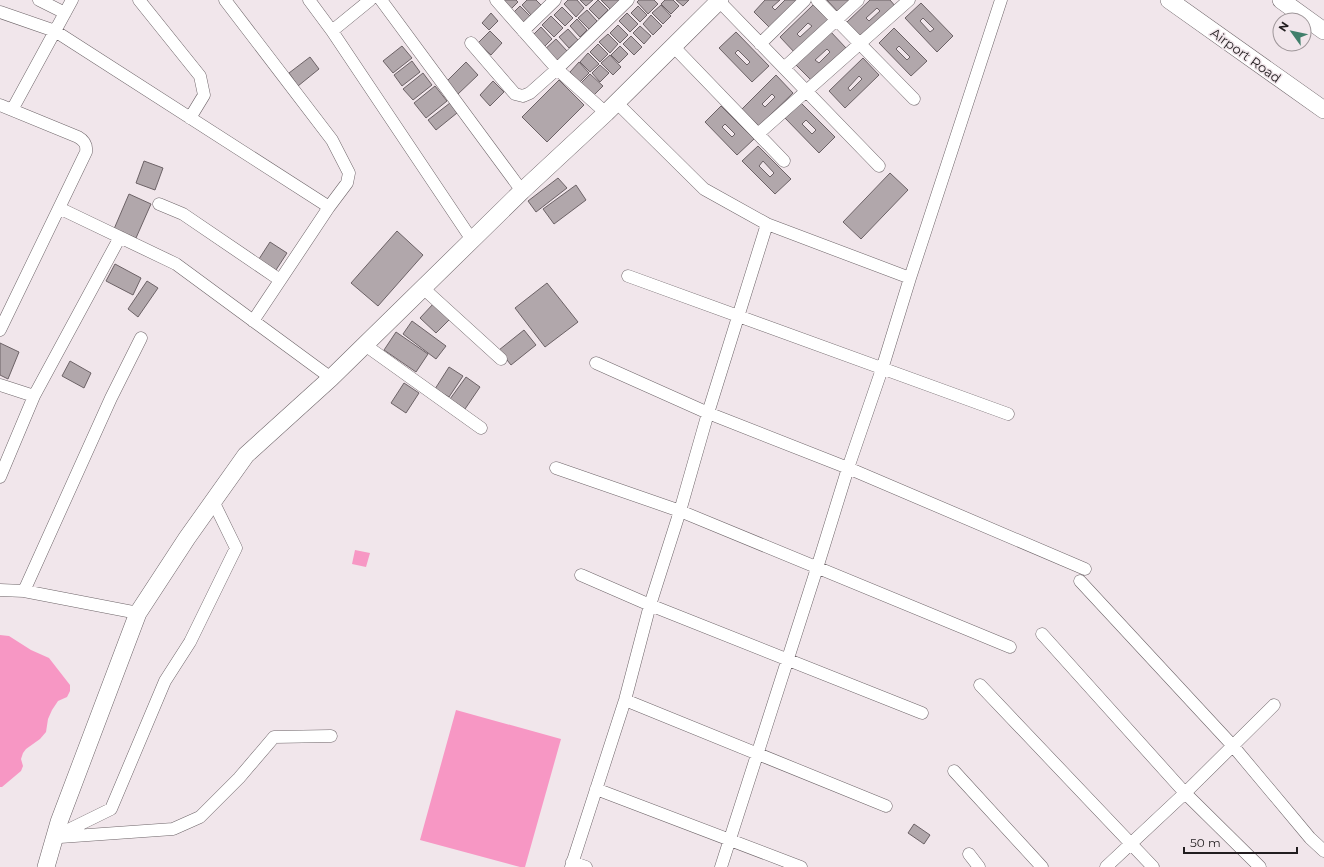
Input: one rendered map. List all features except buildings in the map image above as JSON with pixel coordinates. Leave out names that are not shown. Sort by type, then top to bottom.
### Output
[{"type":"street","points":[[40,0],[65,13]]},
{"type":"street","points":[[12,110],[72,0]]},
{"type":"street","points":[[140,0],[200,76],[204,95],[190,118]]},
{"type":"street","points":[[225,0],[332,140],[349,173],[347,183],[329,207],[253,321]]},
{"type":"street","points":[[309,0],[332,31],[472,240]]},
{"type":"street","points":[[332,31],[370,0]]},
{"type":"street","points":[[381,0],[522,191]]},
{"type":"street","points":[[496,0],[557,69],[612,108],[704,189],[767,224],[910,278]]},
{"type":"street","points":[[523,31],[555,0]]},
{"type":"street","points":[[471,44],[515,94],[523,96],[530,93],[557,69],[628,0]]},
{"type":"street","points":[[46,867],[59,822],[138,613],[187,538],[246,455],[331,378],[522,191],[612,108],[719,0],[879,166]]},
{"type":"street","points":[[760,44],[805,0]]},
{"type":"street","points":[[817,0],[914,99]]},
{"type":"street","points":[[784,68],[858,0]]},
{"type":"street","points":[[758,134],[908,0]]},
{"type":"street","points":[[721,867],[848,468],[882,368],[1001,0]]},
{"type":"street","name":"Airport Road","points":[[1168,0],[1324,110]]},
{"type":"street","points":[[1281,0],[1321,28]]},
{"type":"street","points":[[0,12],[55,31],[329,207]]},
{"type":"street","points":[[673,46],[784,161]]},
{"type":"street","points":[[0,105],[83,140],[87,145],[86,152],[0,330]]},
{"type":"street","points":[[159,204],[183,214],[280,280]]},
{"type":"street","points":[[59,208],[176,264],[331,378]]},
{"type":"street","points":[[586,867],[572,864],[625,700],[650,605],[767,224]]},
{"type":"street","points":[[0,477],[34,396],[120,237]]},
{"type":"street","points":[[628,276],[1008,414]]},
{"type":"street","points":[[423,288],[501,359]]},
{"type":"street","points":[[24,591],[111,398],[141,338]]},
{"type":"street","points":[[364,345],[481,428]]},
{"type":"street","points":[[596,363],[708,413],[848,468],[1085,569]]},
{"type":"street","points":[[0,385],[34,396]]},
{"type":"street","points":[[556,468],[680,511],[1010,646]]},
{"type":"street","points":[[54,837],[111,808],[165,681],[190,642],[236,548],[213,501]]},
{"type":"street","points":[[581,575],[650,605],[922,713]]},
{"type":"street","points":[[1080,581],[1233,746],[1310,838],[1324,851]]},
{"type":"street","points":[[0,590],[24,591],[138,613]]},
{"type":"street","points":[[1042,634],[1185,793],[1260,867]]},
{"type":"street","points":[[980,685],[1153,867]]},
{"type":"street","points":[[625,700],[886,806]]},
{"type":"street","points":[[1106,867],[1185,793],[1274,705]]},
{"type":"street","points":[[54,837],[173,829],[200,817],[239,778],[274,737],[331,736]]},
{"type":"street","points":[[954,772],[1042,867]]},
{"type":"street","points":[[596,789],[801,867]]},
{"type":"street","points":[[969,854],[979,867]]},
{"type":"shaded area","points":[[355,550],[370,553],[366,567],[352,564]]},
{"type":"shaded area","points":[[0,635],[9,636],[31,650],[49,658],[70,685],[70,691],[67,697],[58,701],[52,710],[48,719],[46,732],[23,753],[21,759],[23,766],[21,771],[2,787],[0,787]]},
{"type":"shaded area","points":[[456,710],[561,739],[525,867],[520,867],[420,840]]}]
